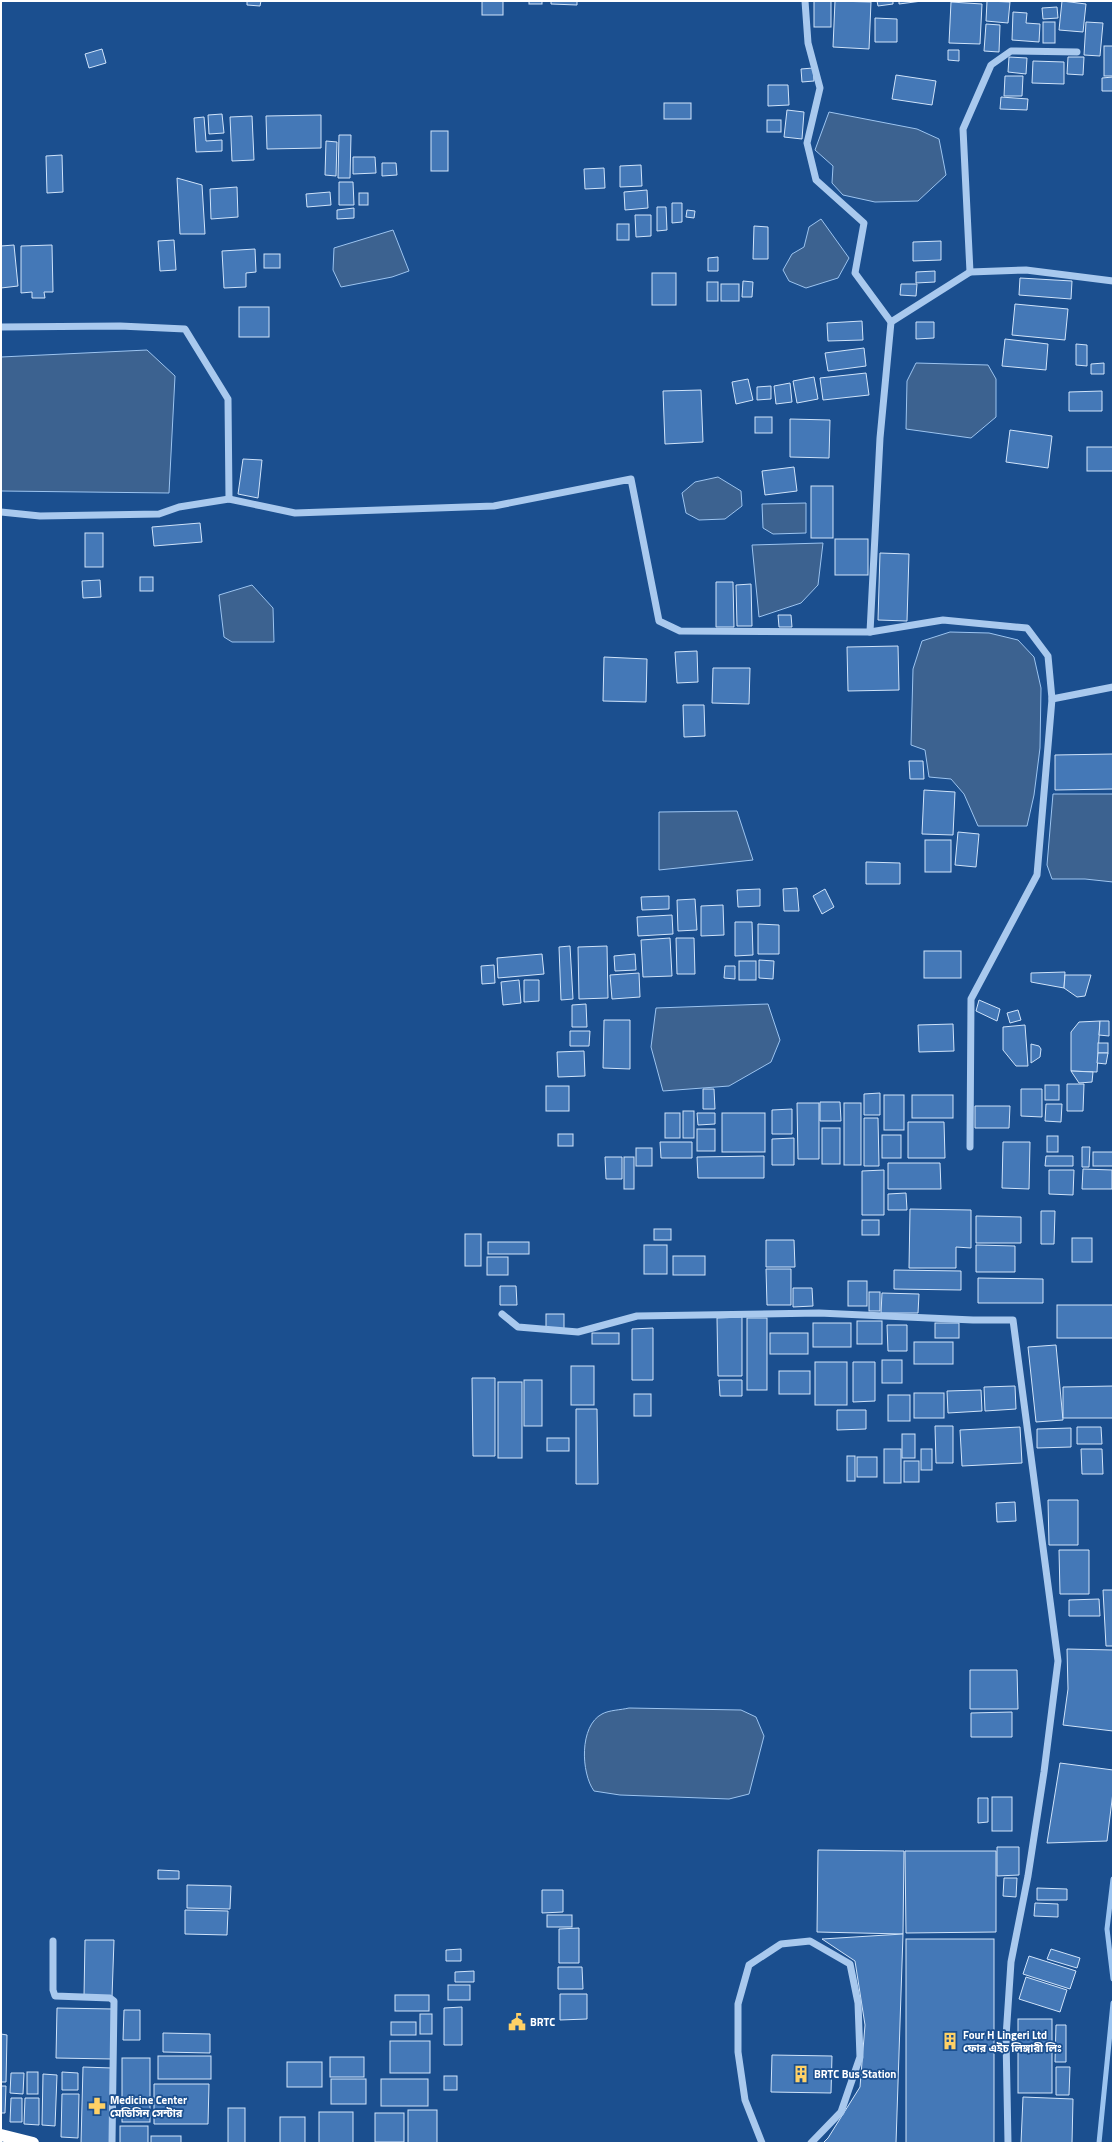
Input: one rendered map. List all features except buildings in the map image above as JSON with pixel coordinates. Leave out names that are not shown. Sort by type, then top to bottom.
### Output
[{"type":"highway","points":[[1,2135],[32,2143]]},
{"type":"street","points":[[805,1],[808,43],[820,88],[807,143],[816,180],[864,223],[855,273],[891,322],[880,438],[870,632]]},
{"type":"street","points":[[970,272],[963,129],[991,65],[1011,51],[1077,52]]},
{"type":"street","points":[[891,322],[970,272],[1026,270],[1113,281]]},
{"type":"street","points":[[1,327],[120,326],[185,329],[228,399],[229,499]]},
{"type":"street","points":[[1,512],[40,516],[159,514],[179,507],[229,499],[295,513],[494,506],[631,479],[659,621],[680,631],[870,632],[943,620],[1027,628],[1048,656],[1052,699],[1037,875],[971,999],[970,1147]]},
{"type":"street","points":[[1052,699],[1113,686]]},
{"type":"street","points":[[502,1314],[518,1327],[578,1332],[637,1316],[819,1313],[972,1320],[1014,1320],[1058,1661],[1044,1772],[1028,1876],[1011,1962],[1006,2037],[1008,2143]]},
{"type":"street","points":[[53,1941],[53,1990],[55,1996],[110,1998],[114,2001],[112,2143]]},
{"type":"street","points":[[762,2143],[745,2100],[738,2052],[738,2004],[749,1965],[781,1944],[810,1941],[850,1964],[858,2003],[860,2057],[841,2112],[811,2143]]},
{"type":"water","points":[[829,112],[917,129],[939,139],[946,175],[918,201],[875,202],[843,195],[832,183],[833,166],[815,150]]},
{"type":"water","points":[[821,219],[849,258],[838,278],[806,288],[789,281],[783,270],[792,254],[804,247],[809,227]]},
{"type":"water","points":[[393,230],[409,271],[392,277],[341,287],[333,270],[334,248]]},
{"type":"water","points":[[147,350],[175,376],[169,493],[1,491],[1,357]]},
{"type":"water","points":[[916,363],[988,365],[996,379],[996,417],[971,438],[906,429],[907,381]]},
{"type":"water","points":[[718,477],[741,491],[742,506],[725,519],[699,520],[686,513],[682,493],[695,482]]},
{"type":"water","points":[[806,503],[806,533],[773,534],[763,528],[762,504]]},
{"type":"water","points":[[823,543],[818,585],[801,603],[759,617],[752,545]]},
{"type":"water","points":[[252,585],[273,608],[274,642],[232,642],[224,637],[219,595]]},
{"type":"water","points":[[950,632],[989,633],[1018,640],[1034,657],[1041,688],[1040,748],[1034,795],[1027,826],[978,826],[964,794],[951,779],[929,777],[925,750],[911,745],[913,669],[922,641]]},
{"type":"water","points":[[1053,794],[1113,794],[1113,882],[1085,879],[1052,879],[1047,865]]},
{"type":"water","points":[[737,811],[753,860],[659,870],[659,812]]},
{"type":"water","points":[[768,1004],[780,1040],[771,1062],[729,1086],[663,1091],[651,1047],[656,1008]]},
{"type":"water","points":[[629,1708],[741,1710],[756,1717],[764,1736],[749,1794],[729,1799],[620,1795],[594,1791],[587,1773],[584,1750],[589,1729],[595,1720],[602,1714]]},
{"type":"waterway","points":[[1113,1879],[1107,1929],[1113,1979]]},
{"type":"waterway","points":[[1099,2143],[1113,2003]]},
{"type":"place","name":"BRTC","points":[[517,2022]]},
{"type":"place","name":"Four H Lingeri Ltd ফোর এইচ লিঙ্গারী লিঃ","points":[[950,2041]]},
{"type":"place","name":"BRTC Bus Station","points":[[801,2074]]},
{"type":"place","name":"Medicine Center মেডিসিন সেন্টার","points":[[97,2106]]}]
